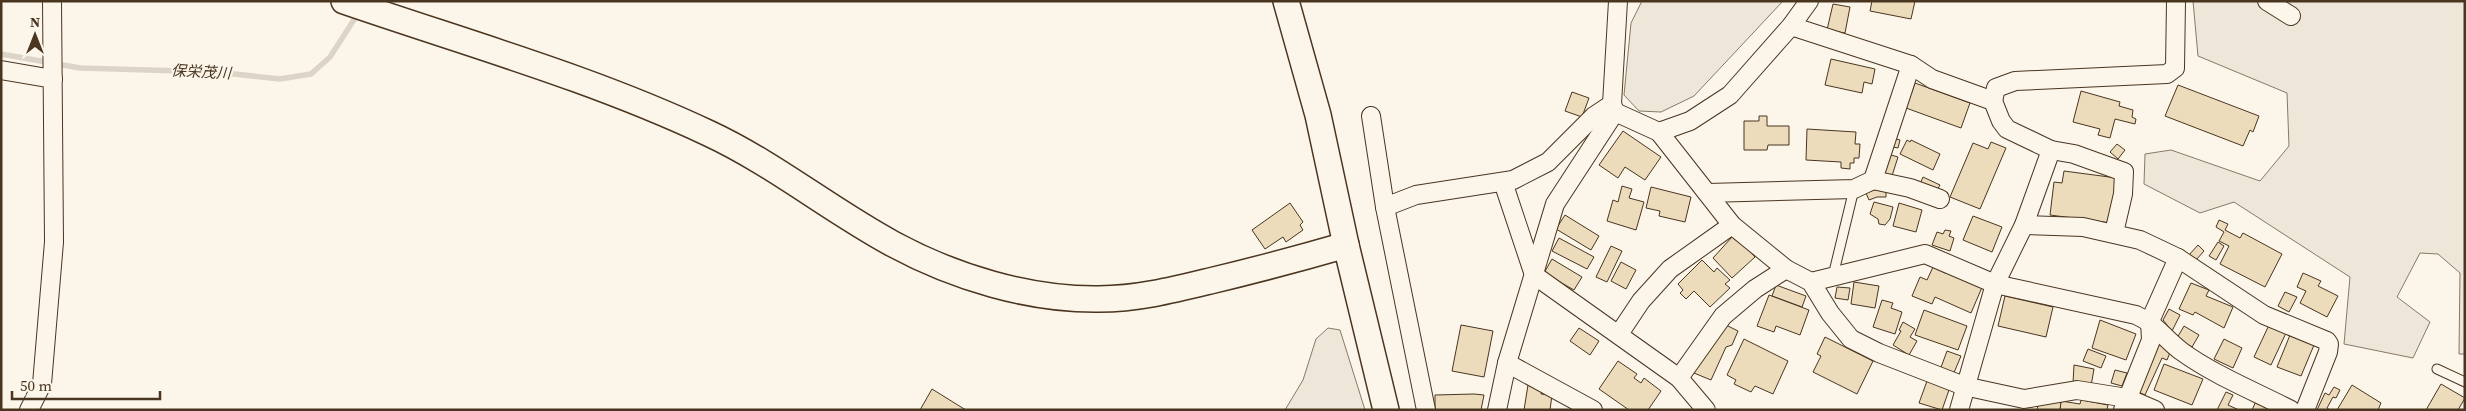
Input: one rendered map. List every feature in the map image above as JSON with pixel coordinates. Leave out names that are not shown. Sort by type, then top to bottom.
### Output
[{"type":"street","points":[[29,410],[42,384],[54,242],[52,1]]},
{"type":"street","points":[[344,1],[627,97],[711,134],[770,167],[893,244],[947,269],[1003,287],[1098,299],[1153,294],[1346,245]]},
{"type":"street","points":[[1286,1],[1318,115],[1346,245],[1386,410]]},
{"type":"street","points":[[1497,410],[1507,363],[1554,204],[1613,108],[1618,1]]},
{"type":"street","points":[[1659,132],[1690,121],[1730,95],[1791,26],[1809,1]]},
{"type":"street","points":[[2114,233],[2123,194],[2124,172],[2074,154],[2051,150],[2007,129],[2001,122],[1993,100],[1996,88],[2015,81],[2167,74],[2175,68],[2176,1]]},
{"type":"street","points":[[2268,1],[2291,16]]},
{"type":"street","points":[[1791,26],[1911,66],[1932,79],[1993,100]]},
{"type":"street","points":[[1873,180],[1911,66]]},
{"type":"street","points":[[1,70],[52,77]]},
{"type":"street","points":[[1613,108],[1659,132],[1732,225],[1786,269],[1811,282],[1830,313],[1851,339],[1879,353],[1964,386],[2024,399],[2077,390],[2125,404],[2155,410]]},
{"type":"street","points":[[1385,207],[1416,195],[1513,180],[1548,162],[1594,116],[1613,108]]},
{"type":"street","points":[[1371,116],[1385,207],[1426,410]]},
{"type":"street","points":[[1959,410],[1964,386],[1996,284],[2024,225],[2051,150]]},
{"type":"street","points":[[1708,193],[1854,189],[1873,180],[1910,188],[1940,199]]},
{"type":"street","points":[[1503,182],[1534,274],[1679,378],[1706,410]]},
{"type":"street","points":[[1619,334],[1641,301],[1670,269],[1732,225]]},
{"type":"street","points":[[2024,225],[2083,227],[2140,240],[2178,258],[2264,315],[2327,341],[2329,344],[2328,352],[2305,410]]},
{"type":"street","points":[[1811,282],[1925,254],[1996,284],[2136,315],[2150,321],[2180,350],[2214,371],[2291,410]]},
{"type":"street","points":[[2125,404],[2151,340],[2150,321],[2178,258]]},
{"type":"street","points":[[1679,378],[1723,316],[1755,289],[1786,269]]},
{"type":"street","points":[[1507,363],[1593,410]]},
{"type":"lane","points":[[1833,276],[1854,189]]},
{"type":"lane","points":[[2437,369],[2465,382]]},
{"type":"shaded area","points":[[1642,1],[1783,1],[1694,96],[1661,112],[1639,111],[1624,95],[1631,23]]},
{"type":"shaded area","points":[[2193,1],[2465,1],[2465,354],[2459,354],[2460,273],[2438,254],[2420,253],[2397,297],[2430,322],[2413,358],[2344,344],[2350,277],[2234,202],[2200,213],[2144,184],[2145,154],[2171,150],[2260,181],[2289,146],[2287,93],[2198,56]]},
{"type":"shaded area","points":[[1328,328],[1340,330],[1365,410],[1285,410],[1303,380],[1316,339]]},
{"type":"building","points":[[1872,1],[1915,1],[1911,19],[1870,11]]},
{"type":"building","points":[[1833,4],[1850,7],[1845,33],[1827,30]]},
{"type":"building","points":[[1831,59],[1875,69],[1872,84],[1864,82],[1862,93],[1825,85]]},
{"type":"building","points":[[1915,83],[1970,103],[1961,128],[1906,108]]},
{"type":"building","points":[[2178,85],[2259,116],[2253,132],[2250,130],[2243,146],[2165,116]]},
{"type":"building","points":[[2081,91],[2120,102],[2119,106],[2133,110],[2132,117],[2136,119],[2135,124],[2115,119],[2110,138],[2098,135],[2100,129],[2073,122]]},
{"type":"building","points":[[1572,92],[1589,98],[1582,117],[1565,111]]},
{"type":"building","points":[[1759,116],[1767,116],[1767,126],[1789,126],[1789,145],[1768,145],[1767,150],[1744,150],[1744,121],[1759,121]]},
{"type":"building","points":[[1807,129],[1856,132],[1855,144],[1860,144],[1859,158],[1854,158],[1854,163],[1850,163],[1850,169],[1841,168],[1841,162],[1806,160]]},
{"type":"building","points":[[1623,131],[1661,157],[1645,180],[1625,167],[1618,178],[1599,165]]},
{"type":"building","points":[[1893,138],[1900,140],[1898,148],[1893,147],[1891,155],[1898,157],[1891,179],[1880,175]]},
{"type":"building","points":[[1907,140],[1910,142],[1911,140],[1940,154],[1933,170],[1900,154]]},
{"type":"building","points":[[1991,142],[2006,148],[1980,209],[1950,197],[1973,143],[1988,149]]},
{"type":"building","points":[[2117,144],[2125,150],[2118,159],[2110,152]]},
{"type":"building","points":[[2064,171],[2117,178],[2111,223],[2050,215],[2054,182],[2062,183]]},
{"type":"building","points":[[1923,177],[1940,185],[1936,192],[1920,184]]},
{"type":"building","points":[[1622,186],[1632,189],[1629,198],[1644,202],[1636,230],[1607,221],[1613,200],[1618,202]]},
{"type":"building","points":[[1651,187],[1691,197],[1685,222],[1659,216],[1660,211],[1646,208]]},
{"type":"building","points":[[1877,189],[1886,189],[1886,197],[1877,197],[1869,200],[1866,193]]},
{"type":"building","points":[[1874,202],[1893,207],[1890,219],[1885,225],[1879,224],[1878,219],[1870,214]]},
{"type":"building","points":[[1290,203],[1303,222],[1300,225],[1303,230],[1286,242],[1283,237],[1265,249],[1252,230]]},
{"type":"building","points":[[1899,203],[1922,210],[1916,232],[1893,226]]},
{"type":"building","points":[[1565,215],[1599,236],[1591,250],[1556,229]]},
{"type":"building","points":[[1973,216],[2002,227],[1992,252],[1963,240]]},
{"type":"building","points":[[2219,220],[2228,224],[2225,230],[2240,238],[2243,233],[2282,254],[2265,287],[2220,264],[2229,246],[2219,241],[2224,232],[2216,227]]},
{"type":"building","points":[[1945,230],[1951,231],[1949,236],[1954,238],[1950,251],[1932,245],[1937,232],[1943,234]]},
{"type":"building","points":[[1732,237],[1735,240],[1738,238],[1755,257],[1732,278],[1713,258]]},
{"type":"building","points":[[1559,238],[1594,257],[1587,269],[1552,251]]},
{"type":"building","points":[[2218,242],[2224,246],[2216,260],[2209,256]]},
{"type":"building","points":[[2198,245],[2204,251],[2196,260],[2189,255]]},
{"type":"building","points":[[1611,246],[1622,251],[1607,282],[1596,277]]},
{"type":"building","points":[[1552,259],[1582,277],[1574,290],[1544,273]]},
{"type":"building","points":[[1702,260],[1714,272],[1717,268],[1730,280],[1725,284],[1730,288],[1710,307],[1694,291],[1686,299],[1680,293],[1683,290],[1678,284]]},
{"type":"building","points":[[1621,262],[1636,270],[1626,289],[1611,281]]},
{"type":"building","points":[[1933,267],[1945,273],[1947,269],[1983,285],[1971,313],[1935,297],[1932,304],[1912,296],[1920,277],[1927,280]]},
{"type":"building","points":[[2303,273],[2321,281],[2318,286],[2338,296],[2327,317],[2300,303],[2306,291],[2297,287]]},
{"type":"building","points":[[1854,282],[1879,286],[1875,308],[1851,304]]},
{"type":"building","points":[[2191,283],[2209,290],[2206,296],[2233,307],[2224,328],[2195,312],[2193,315],[2179,309]]},
{"type":"building","points":[[1776,285],[1806,296],[1802,307],[1772,296]]},
{"type":"building","points":[[1837,287],[1850,288],[1848,300],[1835,298]]},
{"type":"building","points":[[2285,292],[2297,297],[2289,312],[2278,306]]},
{"type":"building","points":[[1769,295],[1809,310],[1800,335],[1776,326],[1774,332],[1757,326]]},
{"type":"building","points":[[2005,296],[2053,307],[2046,337],[1998,326]]},
{"type":"building","points":[[1882,300],[1893,303],[1891,308],[1902,312],[1895,334],[1873,327]]},
{"type":"building","points":[[2169,309],[2180,315],[2172,331],[2163,320]]},
{"type":"building","points":[[1924,310],[1967,326],[1958,350],[1915,335]]},
{"type":"building","points":[[2100,320],[2136,334],[2126,360],[2092,348]]},
{"type":"building","points":[[1903,322],[1915,329],[1910,337],[1917,341],[1909,355],[1893,345],[1901,331],[1899,330]]},
{"type":"building","points":[[1724,324],[1738,331],[1732,345],[1726,347],[1711,380],[1694,373],[1708,347]]},
{"type":"building","points":[[1461,325],[1493,331],[1484,377],[1452,371]]},
{"type":"building","points":[[2269,325],[2286,333],[2271,365],[2254,357]]},
{"type":"building","points":[[2184,326],[2199,335],[2192,347],[2177,338]]},
{"type":"building","points":[[1579,328],[1599,341],[1590,355],[1570,341]]},
{"type":"building","points":[[2290,335],[2314,345],[2301,376],[2277,367]]},
{"type":"building","points":[[1825,337],[1873,361],[1857,394],[1813,372],[1821,356],[1817,354]]},
{"type":"building","points":[[1744,339],[1788,361],[1773,394],[1755,386],[1751,392],[1734,384],[1736,380],[1727,375]]},
{"type":"building","points":[[2224,339],[2242,348],[2233,368],[2214,359]]},
{"type":"building","points":[[2155,343],[2171,350],[2167,360],[2162,358],[2145,395],[2134,390]]},
{"type":"building","points":[[2088,349],[2106,356],[2101,368],[2083,361]]},
{"type":"building","points":[[1947,351],[1961,356],[1953,375],[1940,370]]},
{"type":"building","points":[[1618,361],[1637,374],[1634,378],[1641,383],[1644,378],[1661,391],[1648,410],[1629,410],[1599,389]]},
{"type":"building","points":[[2164,364],[2203,379],[2192,405],[2154,390]]},
{"type":"building","points":[[2074,365],[2094,369],[2091,386],[2073,383]]},
{"type":"building","points":[[2115,370],[2127,373],[2122,386],[2111,383]]},
{"type":"building","points":[[1927,381],[1949,390],[1942,410],[1919,403]]},
{"type":"building","points":[[2441,384],[2465,398],[2458,410],[2426,410]]},
{"type":"building","points":[[1528,385],[1543,387],[1541,394],[1552,395],[1550,410],[1524,410]]},
{"type":"building","points":[[2352,385],[2381,403],[2378,410],[2337,410]]},
{"type":"building","points":[[2334,387],[2340,390],[2336,398],[2333,397],[2327,408],[2330,410],[2317,410],[2325,393],[2329,395]]},
{"type":"building","points":[[932,389],[961,407],[966,410],[920,410]]},
{"type":"building","points":[[2226,392],[2233,395],[2228,405],[2239,410],[2217,410]]},
{"type":"building","points":[[1435,395],[1484,395],[1481,410],[1435,410]]},
{"type":"building","points":[[2257,399],[2279,410],[2252,410]]},
{"type":"building","points":[[2081,400],[2108,405],[2107,410],[2060,410],[2061,401],[2080,404]]},
{"type":"building","points":[[2061,401],[2060,410],[2037,410],[2038,405]]},
{"type":"waterway","name":"保栄茂川","points":[[1,54],[80,68],[216,72],[280,79],[311,74],[330,57],[359,12]]}]
